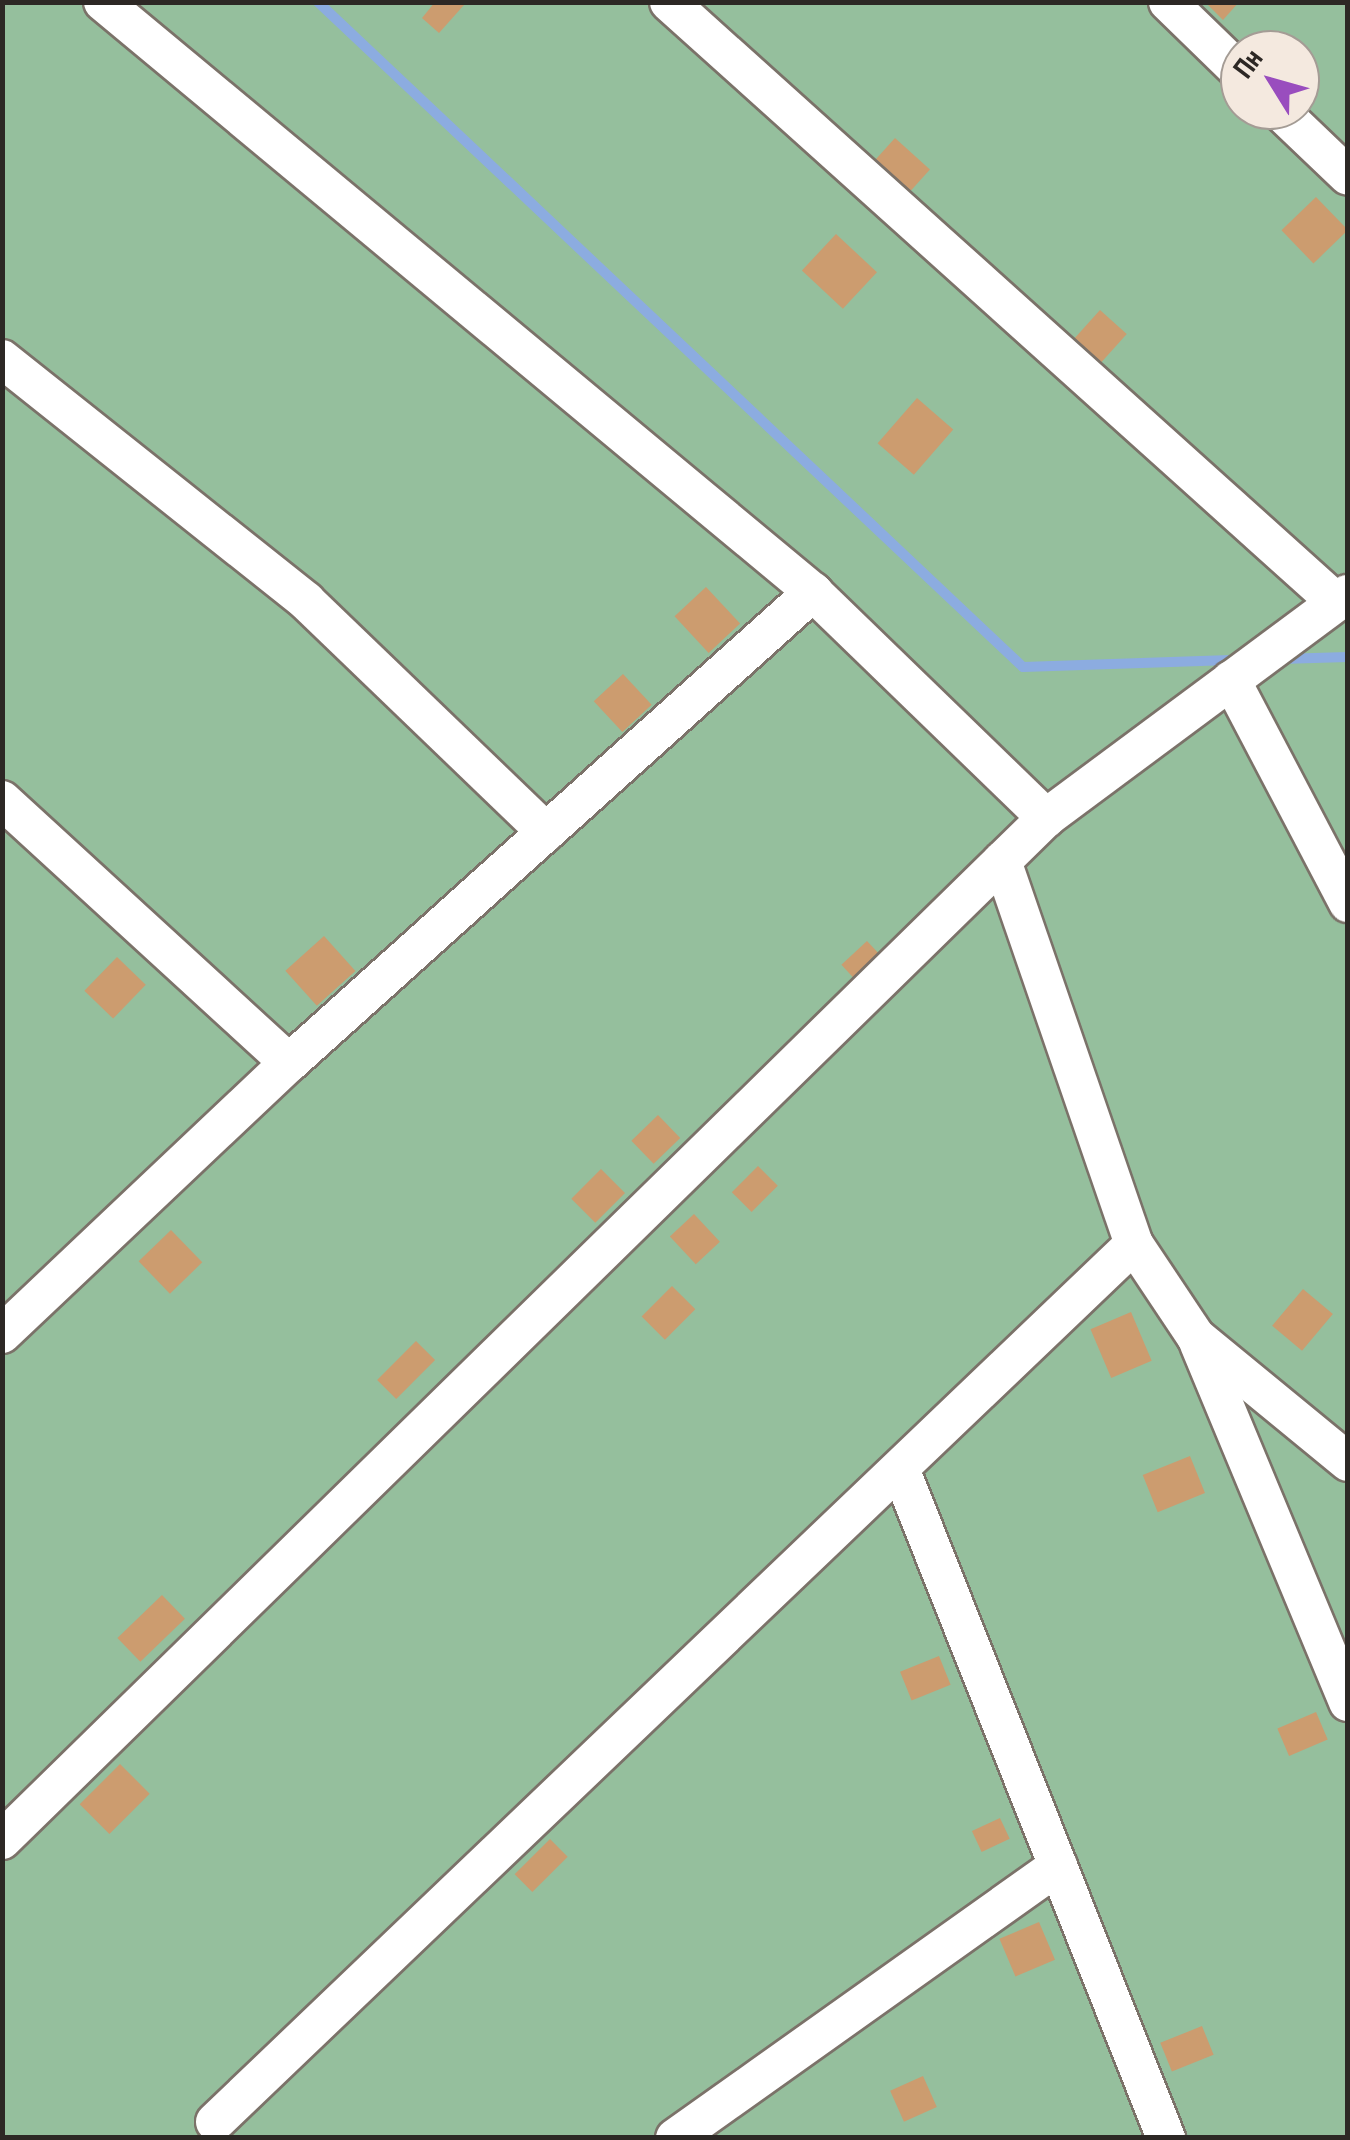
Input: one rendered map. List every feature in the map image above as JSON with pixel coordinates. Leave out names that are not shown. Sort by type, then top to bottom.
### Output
[{"type":"lane","points":[[103,2],[813,592],[1046,818]]},
{"type":"lane","points":[[2,1840],[1046,818],[1342,598],[669,2]]},
{"type":"lane","points":[[1168,2],[1220,53]]},
{"type":"lane","points":[[1301,130],[1348,176]]},
{"type":"lane","points":[[2,359],[306,600],[546,832]]},
{"type":"lane","points":[[2,1334],[289,1063],[813,592]]},
{"type":"lane","points":[[1231,680],[1348,903]]},
{"type":"lane","points":[[2,800],[289,1063]]},
{"type":"lane","points":[[1002,861],[1134,1244],[1196,1337],[1348,1702]]},
{"type":"lane","points":[[215,2122],[901,1471],[1134,1244]]},
{"type":"lane","points":[[1196,1337],[1348,1462]]},
{"type":"lane","points":[[901,1471],[1166,2138]]},
{"type":"lane","points":[[675,2138],[1058,1866]]},
{"type":"green space","points":[[3,3],[1347,3],[1347,2137],[3,2137]]},
{"type":"building","points":[[435,2],[464,5],[439,33],[422,18]]},
{"type":"building","points":[[1205,2],[1239,2],[1223,20]]},
{"type":"building","points":[[895,138],[930,169],[911,191],[876,160]]},
{"type":"building","points":[[1316,197],[1348,230],[1313,263],[1281,230]]},
{"type":"building","points":[[836,234],[877,272],[843,309],[802,271]]},
{"type":"building","points":[[1100,310],[1127,334],[1096,368],[1069,344]]},
{"type":"building","points":[[917,398],[953,429],[914,475],[878,443]]},
{"type":"building","points":[[706,587],[740,624],[709,653],[675,616]]},
{"type":"building","points":[[623,674],[652,705],[622,732],[594,701]]},
{"type":"building","points":[[324,936],[355,971],[317,1006],[285,971]]},
{"type":"building","points":[[867,941],[882,957],[856,981],[841,965]]},
{"type":"building","points":[[117,957],[146,985],[113,1019],[84,991]]},
{"type":"building","points":[[658,1115],[680,1138],[654,1164],[631,1141]]},
{"type":"building","points":[[758,1166],[778,1186],[752,1212],[732,1192]]},
{"type":"building","points":[[601,1169],[625,1193],[595,1223],[571,1199]]},
{"type":"building","points":[[694,1214],[720,1242],[696,1264],[670,1237]]},
{"type":"building","points":[[171,1230],[202,1262],[170,1294],[139,1261]]},
{"type":"building","points":[[672,1286],[695,1309],[665,1340],[642,1316]]},
{"type":"building","points":[[1303,1289],[1333,1314],[1302,1351],[1272,1326]]},
{"type":"building","points":[[1131,1312],[1152,1361],[1111,1378],[1090,1329]]},
{"type":"building","points":[[416,1341],[435,1360],[396,1399],[377,1380]]},
{"type":"building","points":[[1190,1456],[1205,1493],[1158,1512],[1143,1475]]},
{"type":"building","points":[[162,1595],[185,1619],[140,1662],[117,1638]]},
{"type":"building","points":[[939,1656],[951,1685],[912,1700],[900,1672]]},
{"type":"building","points":[[1316,1712],[1328,1740],[1289,1756],[1277,1728]]},
{"type":"building","points":[[120,1764],[150,1794],[109,1834],[80,1804]]},
{"type":"building","points":[[1000,1818],[1010,1839],[982,1852],[972,1831]]},
{"type":"building","points":[[550,1839],[568,1857],[532,1892],[515,1874]]},
{"type":"building","points":[[1039,1922],[1055,1960],[1015,1977],[999,1939]]},
{"type":"building","points":[[1202,2026],[1214,2055],[1172,2072],[1160,2043]]},
{"type":"building","points":[[923,2076],[937,2107],[904,2122],[890,2091]]},
{"type":"waterway","points":[[318,2],[1023,667],[1238,660]]},
{"type":"waterway","points":[[1280,659],[1348,657]]}]
